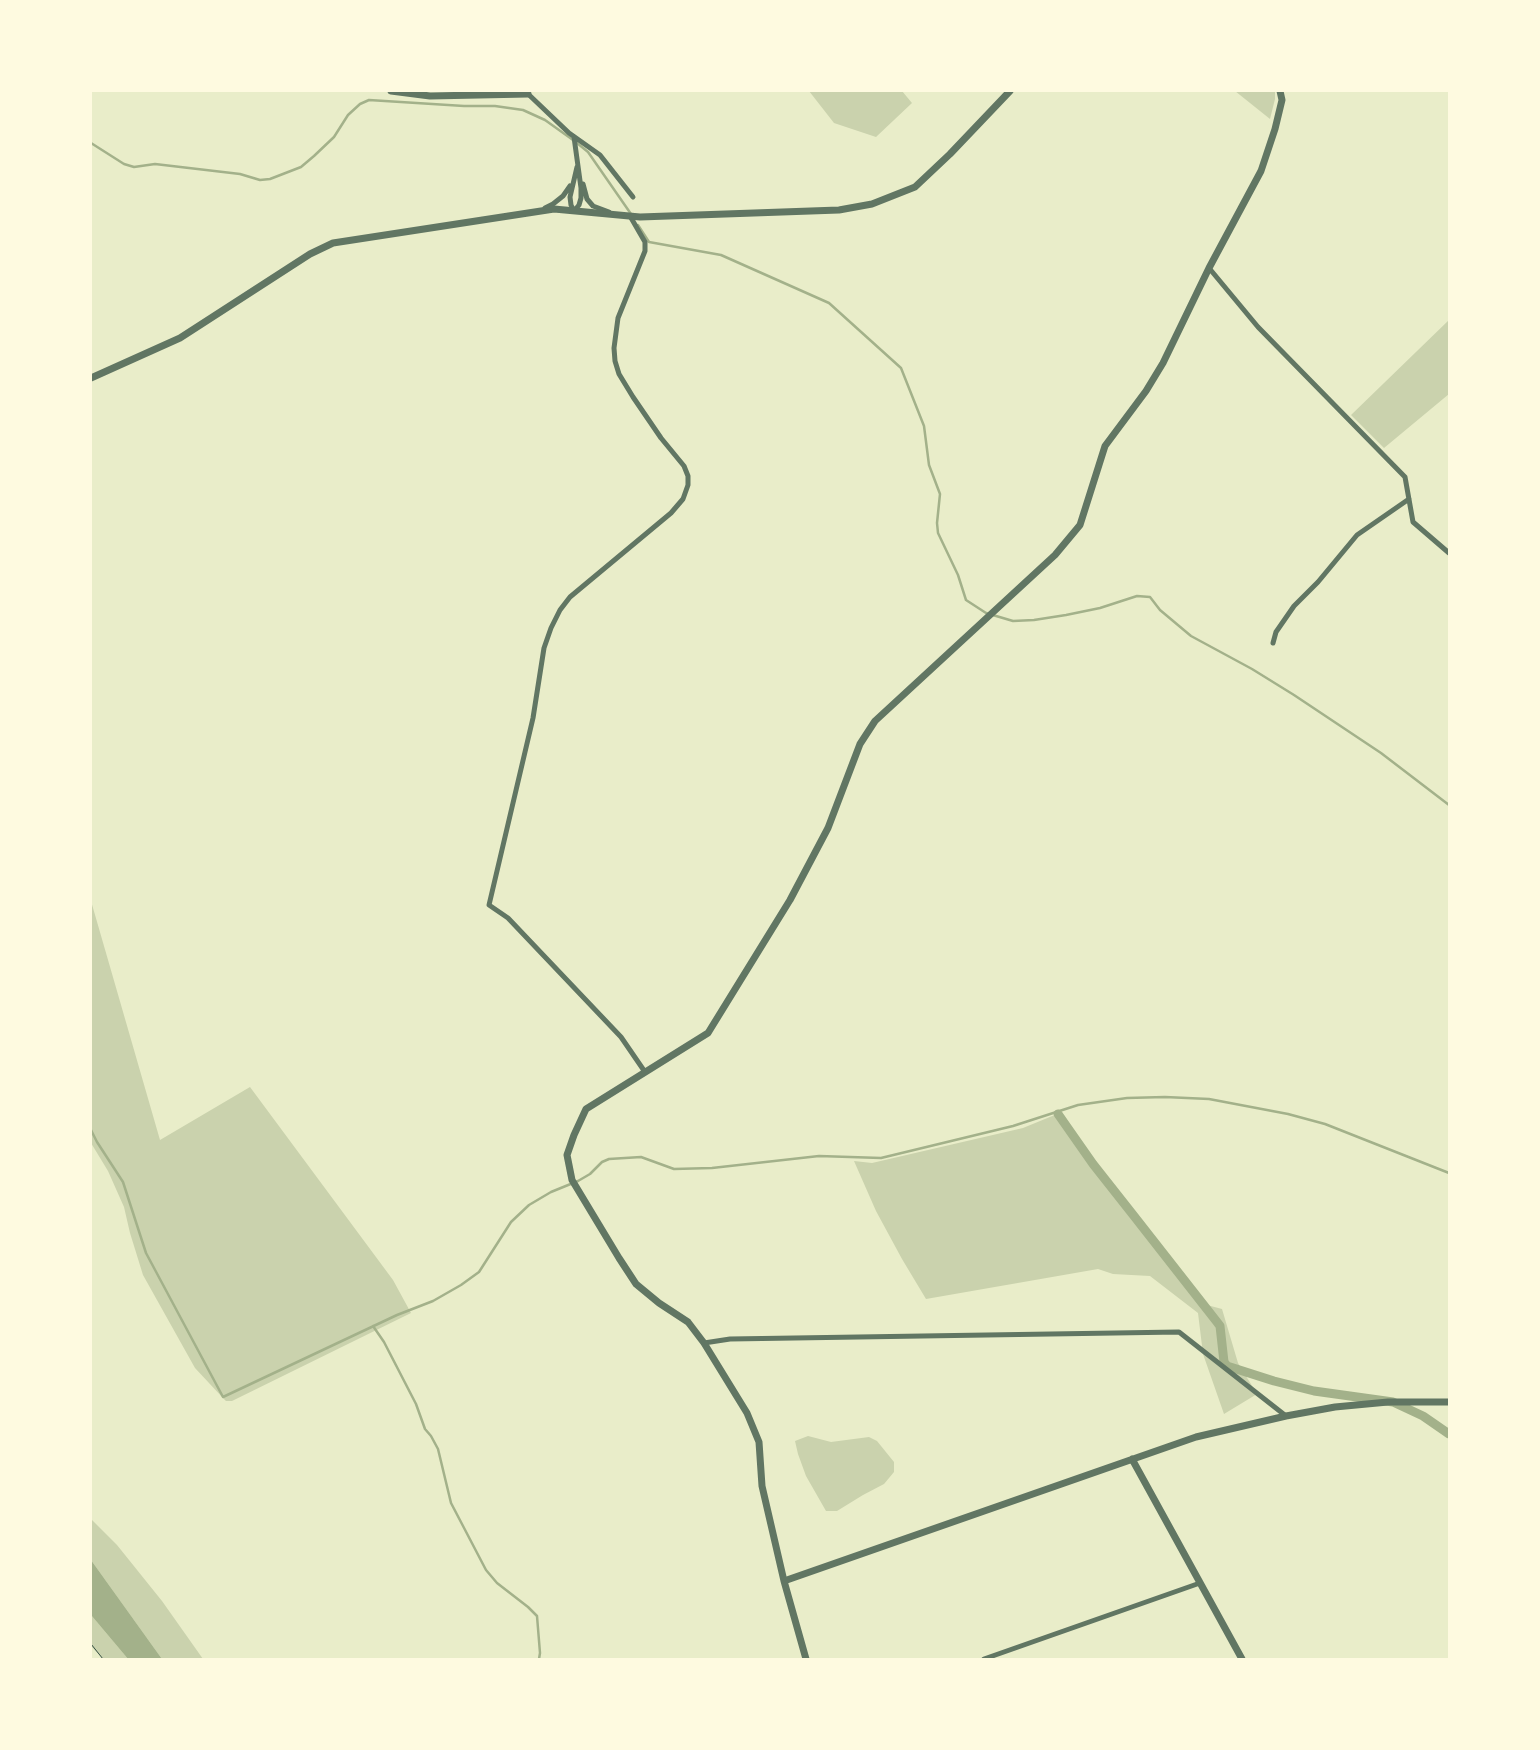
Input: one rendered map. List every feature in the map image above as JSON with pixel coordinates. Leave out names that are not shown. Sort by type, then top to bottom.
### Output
[{"type":"street","points":[[391,91],[430,96],[527,93],[574,137],[600,155],[633,197]]},
{"type":"street","points":[[91,378],[180,338],[310,254],[333,243],[554,210],[632,216],[839,210],[872,204],[915,187],[950,154],[1010,91]]},
{"type":"street","points":[[806,1659],[784,1581],[762,1486],[758,1442],[747,1413],[704,1343],[688,1322],[636,1284],[619,1258],[572,1180],[568,1155],[574,1135],[586,1109],[708,1033],[790,900],[828,828],[860,744],[875,722],[1054,555],[1080,525],[1105,446],[1146,391],[1163,364],[1209,268],[1261,171],[1275,129],[1282,100],[1280,91]]},
{"type":"street","points":[[574,137],[581,198],[580,205],[574,211]]},
{"type":"street","points":[[578,167],[587,199],[592,206],[621,215]]},
{"type":"street","points":[[574,211],[570,197],[578,167]]},
{"type":"street","points":[[538,212],[563,196],[569,188],[578,167]]},
{"type":"street","points":[[632,216],[645,242],[645,251],[618,318],[614,348],[615,361],[619,374],[633,397],[661,438],[684,466],[688,476],[688,485],[684,499],[671,512],[570,597],[550,628],[544,648],[533,718],[490,905],[508,918],[621,1037],[645,1072]]},
{"type":"street","points":[[1209,268],[1258,327],[1405,476],[1413,522],[1449,553]]},
{"type":"street","points":[[1273,643],[1276,632],[1294,606],[1318,582],[1357,535],[1409,499]]},
{"type":"street","points":[[704,1343],[730,1339],[1179,1332],[1286,1416]]},
{"type":"street","points":[[784,1581],[1196,1437],[1286,1416],[1335,1407],[1388,1402],[1449,1402]]},
{"type":"street","points":[[1132,1459],[1242,1659]]},
{"type":"street","points":[[984,1659],[1200,1583]]},
{"type":"path","points":[[91,1644],[103,1659]]},
{"type":"shaded area","points":[[809,91],[902,91],[912,103],[876,137],[834,123]]},
{"type":"shaded area","points":[[1235,91],[1275,91],[1270,119]]},
{"type":"shaded area","points":[[1449,320],[1449,394],[1384,448],[1351,415]]},
{"type":"shaded area","points":[[91,901],[160,1140],[250,1087],[393,1280],[411,1313],[232,1401],[226,1401],[195,1368],[143,1275],[124,1207],[108,1171],[91,1143]]},
{"type":"shaded area","points":[[1062,1112],[1103,1176],[1207,1305],[1222,1309],[1238,1363],[1257,1394],[1224,1414],[1203,1354],[1198,1313],[1150,1276],[1113,1274],[1098,1269],[926,1299],[876,1211],[854,1161],[872,1163],[1023,1128]]},
{"type":"shaded area","points":[[808,1436],[831,1442],[869,1437],[877,1441],[894,1462],[894,1472],[884,1484],[837,1511],[826,1511],[806,1476],[798,1454],[795,1441]]},
{"type":"shaded area","points":[[91,1519],[117,1545],[162,1601],[203,1659],[162,1659],[91,1560]]},
{"type":"shaded area","points":[[91,1560],[162,1659],[128,1659],[91,1615]]},
{"type":"shaded area","points":[[91,1615],[128,1659],[103,1659],[91,1646]]},
{"type":"waterway","points":[[91,143],[124,164],[134,167],[155,164],[240,174],[260,180],[270,179],[301,167],[334,137],[348,115],[360,104],[369,100],[495,106],[523,110],[545,120],[573,140]]},
{"type":"waterway","points":[[577,143],[588,152],[631,214]]},
{"type":"waterway","points":[[638,225],[649,242],[721,255],[829,303],[901,368],[924,426],[929,465],[940,494],[937,523],[938,533],[958,575],[966,600],[986,613],[1013,621],[1066,615],[1100,608],[1137,596],[1150,597],[1160,610],[1191,636],[1252,669],[1294,695],[1381,753],[1449,805]]},
{"type":"waterway","points":[[91,1130],[123,1182],[146,1253],[223,1397],[397,1315],[433,1301],[461,1285],[479,1272],[511,1222],[529,1205],[551,1192],[578,1181],[590,1174],[602,1162],[609,1159],[641,1157],[674,1169],[712,1168],[819,1156],[881,1158],[1013,1126],[1078,1105],[1127,1098],[1165,1097],[1209,1099],[1288,1114],[1325,1124],[1449,1173]]},
{"type":"waterway","points":[[1058,1114],[1093,1164],[1220,1326],[1224,1362],[1227,1366],[1314,1391],[1393,1402],[1423,1416],[1449,1434]]},
{"type":"waterway","points":[[373,1326],[384,1342],[416,1404],[425,1429],[438,1449],[451,1503],[486,1570],[497,1583],[537,1616],[539,1659]]}]
